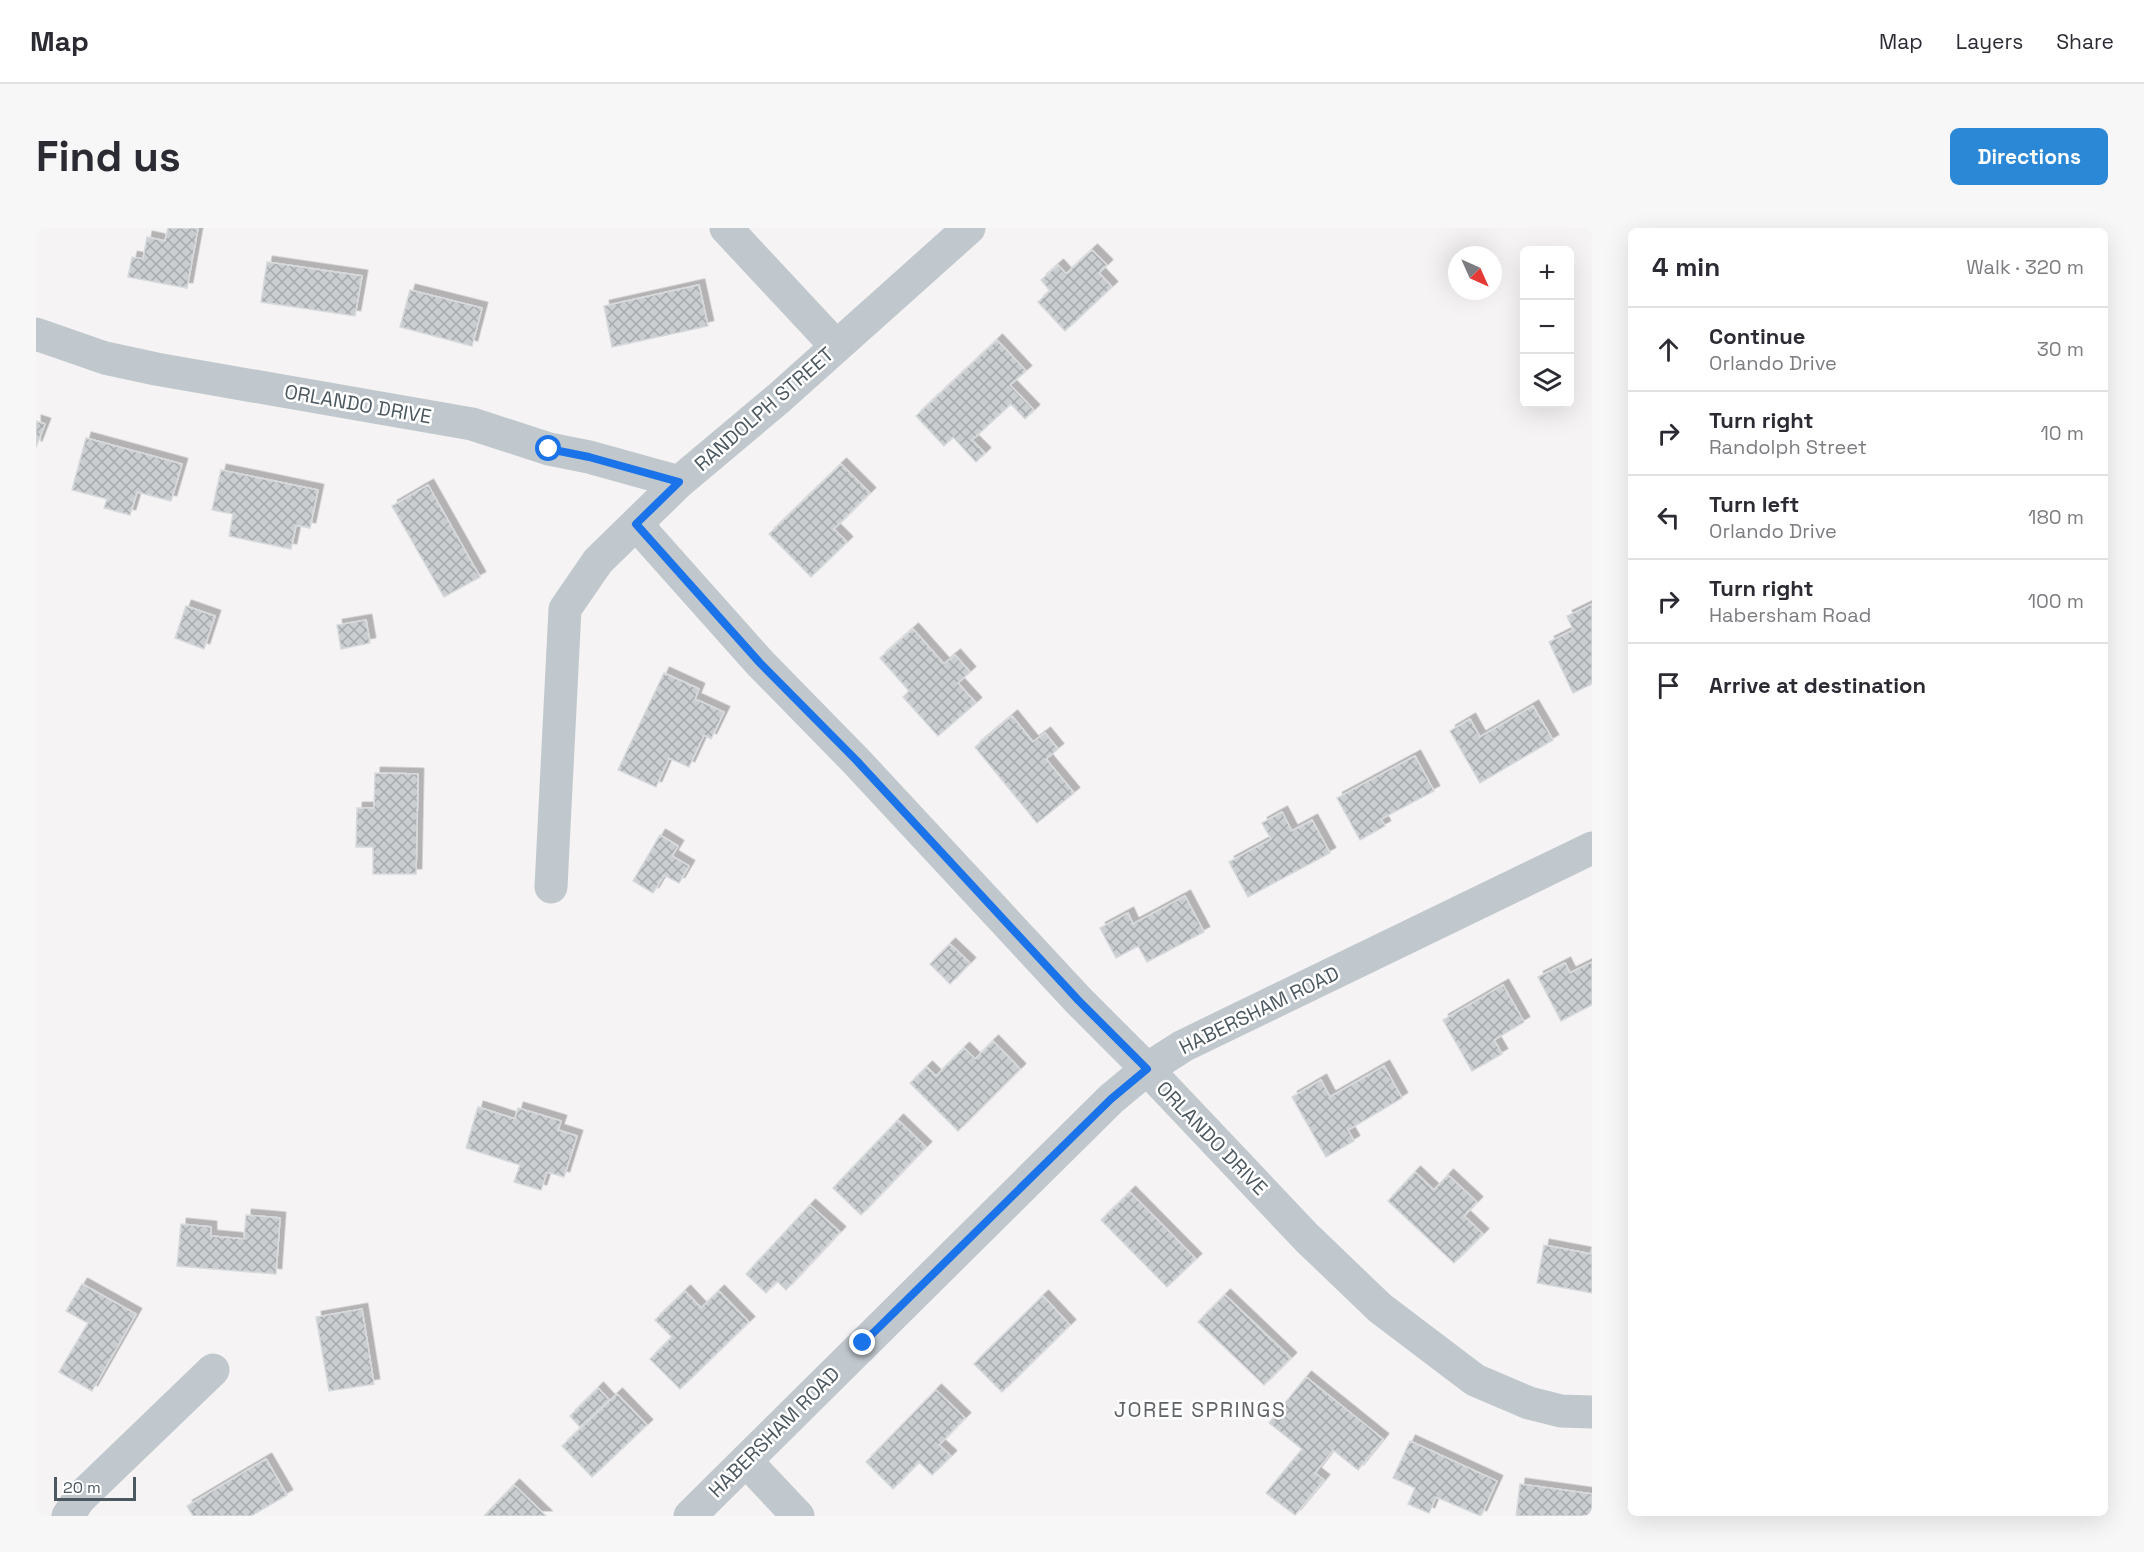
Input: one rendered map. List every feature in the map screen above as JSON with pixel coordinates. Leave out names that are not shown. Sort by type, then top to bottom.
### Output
[{"type":"street","points":[[726,228],[836,346]]},
{"type":"street","name":"RANDOLPH STREET","points":[[550,887],[565,609],[598,561],[679,482],[778,398],[969,228]]},
{"type":"street","name":"ORLANDO DRIVE","points":[[36,334],[105,358],[146,367],[472,424],[549,449],[589,457],[679,482]]},
{"type":"street","name":"ORLANDO DRIVE","points":[[636,524],[760,663],[856,760],[1079,1001],[1147,1069],[1307,1238],[1380,1308],[1475,1380],[1529,1402],[1562,1411],[1592,1412]]},
{"type":"street","name":"HABERSHAM ROAD","points":[[690,1516],[1111,1099],[1147,1069],[1182,1046],[1592,848]]},
{"type":"street","points":[[68,1516],[79,1498],[213,1370]]},
{"type":"street","points":[[746,1461],[798,1516]]},
{"type":"building","points":[[168,228],[198,228],[187,288],[128,277],[132,257],[143,259],[147,237],[165,241]]},
{"type":"building","points":[[1092,250],[1107,265],[1099,273],[1112,287],[1065,331],[1038,302],[1050,291],[1041,280],[1058,265],[1066,274]]},
{"type":"building","points":[[267,262],[362,276],[355,316],[261,302]]},
{"type":"building","points":[[699,285],[708,326],[612,347],[604,306]]},
{"type":"building","points":[[410,290],[482,308],[472,346],[400,327]]},
{"type":"building","points":[[997,340],[1026,371],[1010,385],[1034,410],[1025,419],[1011,404],[972,440],[985,453],[976,462],[953,437],[944,446],[916,416]]},
{"type":"building","points":[[36,421],[45,424],[36,447]]},
{"type":"building","points":[[86,438],[182,464],[171,501],[137,492],[130,515],[104,508],[107,499],[72,490]]},
{"type":"building","points":[[841,464],[870,493],[834,529],[847,542],[811,577],[769,534]]},
{"type":"building","points":[[221,470],[318,490],[310,528],[296,525],[291,549],[229,536],[233,514],[212,510]]},
{"type":"building","points":[[428,485],[480,577],[444,597],[392,506]]},
{"type":"building","points":[[1592,604],[1592,684],[1573,693],[1549,642],[1573,630],[1567,616]]},
{"type":"building","points":[[186,606],[215,616],[204,649],[175,638]]},
{"type":"building","points":[[366,620],[370,643],[341,649],[337,625]]},
{"type":"building","points":[[913,629],[944,664],[955,655],[970,672],[958,683],[976,703],[938,736],[903,697],[909,691],[880,658]]},
{"type":"building","points":[[664,673],[699,689],[695,699],[724,712],[711,739],[704,735],[689,767],[669,758],[656,787],[618,770]]},
{"type":"building","points":[[1533,706],[1553,740],[1480,783],[1450,731],[1470,719],[1480,737]]},
{"type":"building","points":[[1012,716],[1033,742],[1045,733],[1058,749],[1046,759],[1074,793],[1037,823],[975,747]]},
{"type":"building","points":[[1415,756],[1434,791],[1381,819],[1385,826],[1360,840],[1337,798]]},
{"type":"building","points":[[375,773],[418,774],[416,874],[373,874],[373,847],[356,847],[357,808],[374,808]]},
{"type":"building","points":[[1282,812],[1292,831],[1312,820],[1330,853],[1248,897],[1229,862],[1271,839],[1262,823]]},
{"type":"building","points":[[660,835],[678,846],[672,856],[689,866],[679,883],[664,875],[653,893],[633,881]]},
{"type":"building","points":[[1185,896],[1204,932],[1147,962],[1138,946],[1116,958],[1100,928],[1128,913],[1133,924]]},
{"type":"building","points":[[950,944],[970,963],[950,984],[930,964]]},
{"type":"building","points":[[1592,962],[1592,1005],[1561,1021],[1538,977],[1565,963],[1570,973]]},
{"type":"building","points":[[1503,985],[1524,1022],[1494,1040],[1502,1054],[1472,1071],[1443,1020]]},
{"type":"building","points":[[993,1041],[1020,1069],[958,1131],[910,1083],[927,1067],[936,1076],[964,1048],[975,1059]]},
{"type":"building","points":[[1384,1066],[1402,1098],[1348,1130],[1354,1141],[1326,1157],[1292,1097],[1321,1080],[1330,1097]]},
{"type":"building","points":[[478,1107],[515,1119],[518,1108],[561,1121],[558,1130],[577,1136],[564,1177],[547,1172],[541,1190],[514,1182],[520,1165],[466,1148]]},
{"type":"building","points":[[898,1120],[926,1147],[861,1215],[833,1188]]},
{"type":"building","points":[[1415,1172],[1434,1190],[1448,1175],[1477,1202],[1464,1216],[1483,1234],[1454,1263],[1388,1201]]},
{"type":"building","points":[[1130,1192],[1196,1259],[1167,1287],[1101,1220]]},
{"type":"building","points":[[810,1205],[840,1232],[786,1290],[777,1281],[766,1293],[746,1274]]},
{"type":"building","points":[[246,1215],[280,1218],[276,1274],[177,1266],[181,1224],[211,1227],[211,1236],[244,1239]]},
{"type":"building","points":[[1544,1245],[1591,1254],[1592,1247],[1592,1293],[1537,1283]]},
{"type":"building","points":[[82,1284],[136,1314],[92,1391],[59,1372],[88,1323],[66,1311]]},
{"type":"building","points":[[685,1291],[701,1308],[719,1291],[749,1322],[680,1389],[650,1359],[672,1337],[655,1320]]},
{"type":"building","points":[[1225,1295],[1291,1358],[1264,1385],[1198,1322]]},
{"type":"building","points":[[1043,1296],[1070,1325],[1002,1392],[974,1364]]},
{"type":"building","points":[[362,1309],[374,1384],[329,1391],[316,1317]]},
{"type":"building","points":[[1306,1377],[1383,1439],[1358,1470],[1333,1450],[1315,1473],[1324,1480],[1295,1515],[1266,1493],[1302,1449],[1269,1423]]},
{"type":"building","points":[[598,1388],[609,1400],[580,1427],[570,1416]]},
{"type":"building","points":[[936,1390],[965,1418],[939,1445],[951,1456],[932,1475],[919,1462],[893,1489],[866,1462]]},
{"type":"building","points":[[617,1394],[647,1425],[592,1477],[562,1446]]},
{"type":"building","points":[[1410,1441],[1497,1481],[1481,1516],[1436,1497],[1429,1513],[1408,1504],[1415,1488],[1393,1478]]},
{"type":"building","points":[[266,1459],[287,1495],[251,1516],[193,1516],[187,1506]]},
{"type":"building","points":[[1520,1484],[1592,1494],[1592,1516],[1516,1516]]},
{"type":"building","points":[[514,1485],[546,1516],[484,1516]]},
{"type":"district","name":"JOREE SPRINGS","points":[[1200,1409]]},
{"type":"route","points":[[549,449],[589,457],[679,482],[636,524],[760,663],[856,760],[991,909],[1147,1069],[1111,1099],[863,1343]]}]
